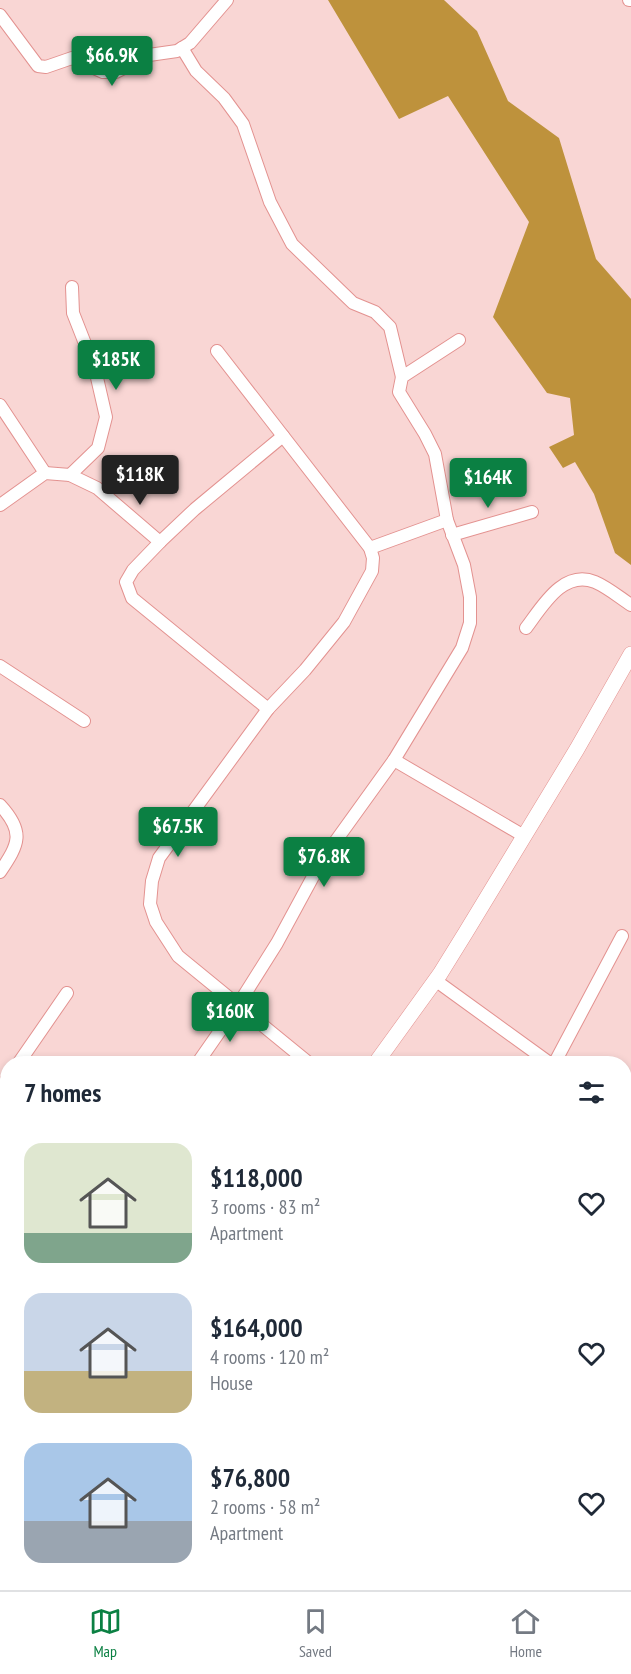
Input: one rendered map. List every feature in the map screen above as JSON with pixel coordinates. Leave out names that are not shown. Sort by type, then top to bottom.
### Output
[{"type":"street","points":[[2,19],[38,66],[46,67],[72,58],[103,72],[116,72],[149,55],[177,51],[190,43],[227,0]]},
{"type":"street","points":[[182,48],[196,71],[224,98],[243,124],[270,202],[292,244],[353,303],[375,312],[390,327],[402,376],[399,392],[435,454],[447,520],[464,565],[470,597],[470,623],[462,648],[393,760],[322,860],[277,943],[203,1056]]},
{"type":"street","points":[[70,475],[98,448],[106,417],[95,369],[73,313],[72,287]]},
{"type":"street","points":[[402,376],[459,339]]},
{"type":"street","points":[[218,351],[370,548],[373,558],[372,571],[344,622],[305,670],[268,709],[159,858],[152,881],[150,904],[156,921],[178,956],[300,1056]]},
{"type":"street","points":[[0,405],[45,473]]},
{"type":"street","points":[[268,709],[132,598],[126,582],[133,570],[195,509],[284,436]]},
{"type":"street","points":[[0,505],[45,473],[70,475],[98,488],[160,542]]},
{"type":"street","points":[[452,535],[532,512]]},
{"type":"street","points":[[370,548],[447,520]]},
{"type":"street","points":[[526,628],[552,594],[578,579],[594,582],[631,605]]},
{"type":"street","points":[[381,1056],[435,981],[631,654]]},
{"type":"street","points":[[0,666],[84,721]]},
{"type":"street","points":[[393,760],[524,836]]},
{"type":"street","points":[[0,805],[10,816],[18,841],[0,872]]},
{"type":"street","points":[[556,1056],[621,936]]},
{"type":"street","points":[[435,981],[541,1056]]},
{"type":"street","points":[[24,1056],[67,993]]},
{"type":"shaded area","points":[[328,0],[444,0],[477,31],[508,101],[559,138],[596,259],[631,299],[631,565],[615,553],[594,494],[575,462],[563,468],[549,447],[574,435],[570,398],[547,393],[493,317],[529,222],[448,96],[399,119]]}]
